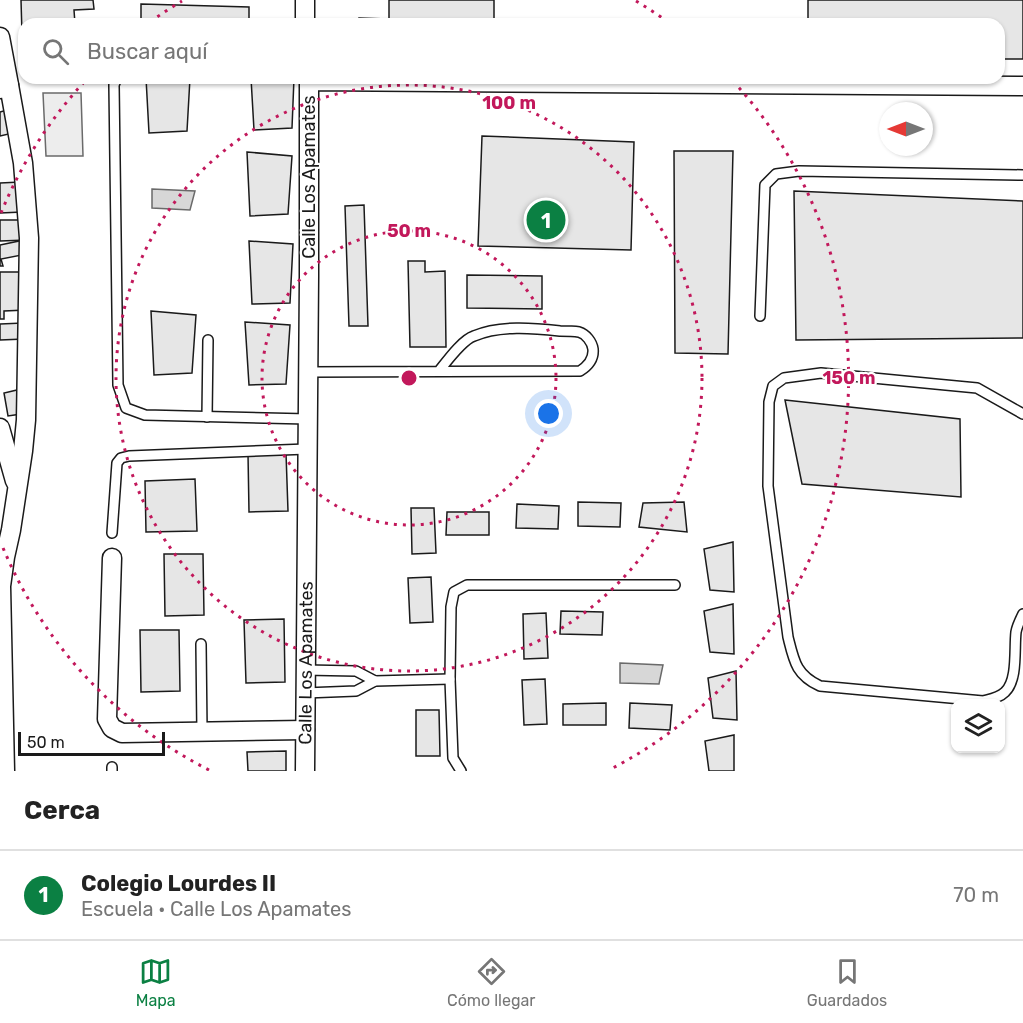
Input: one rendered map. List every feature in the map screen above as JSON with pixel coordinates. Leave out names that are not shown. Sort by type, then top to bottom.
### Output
[{"type":"street","points":[[305,0],[305,18]]},
{"type":"street","points":[[0,37],[4,87],[23,163],[28,238],[26,420],[1,586],[5,771]]},
{"type":"street","name":"Calle Los Apamates","points":[[304,771],[308,419],[308,84]]},
{"type":"street","name":"Calle Los Apamates","points":[[785,84],[1023,86]]},
{"type":"street","points":[[0,428],[17,488]]},
{"type":"street","points":[[112,558],[107,719],[112,728],[122,733],[305,730]]},
{"type":"lane","points":[[114,84],[118,385],[126,408],[145,415],[308,419]]},
{"type":"lane","points":[[760,316],[765,185],[776,174],[799,171],[1023,175]]},
{"type":"lane","points":[[308,372],[580,371],[587,367],[592,359],[593,348],[587,337],[579,332],[501,329],[472,336],[439,371]]},
{"type":"lane","points":[[207,417],[208,340]]},
{"type":"lane","points":[[1023,414],[977,388],[821,373],[784,378],[773,386],[769,402],[768,486],[788,637],[793,658],[808,681],[820,686],[983,700],[996,698],[1005,692],[1011,683],[1017,630],[1023,614]]},
{"type":"lane","points":[[112,533],[117,463],[121,458],[307,449]]},
{"type":"lane","points":[[461,771],[453,758],[450,679],[451,607],[454,592],[467,585],[675,585]]},
{"type":"lane","points":[[201,644],[202,732]]},
{"type":"lane","points":[[305,670],[356,671],[375,681]]},
{"type":"lane","points":[[305,693],[356,691],[375,681],[450,679]]},
{"type":"shaded area","points":[[43,93],[81,93],[83,156],[46,156]]},
{"type":"shaded area","points":[[152,189],[195,191],[190,210],[152,208]]},
{"type":"shaded area","points":[[620,663],[663,665],[659,684],[620,683]]},
{"type":"building","points":[[21,0],[93,0],[94,9],[74,10],[75,18],[22,18]]},
{"type":"building","points":[[389,0],[494,0],[494,18],[389,18]]},
{"type":"building","points":[[808,0],[1023,0],[1023,59],[1005,59],[1005,18],[808,18]]},
{"type":"building","points":[[141,4],[249,7],[249,18],[141,18]]},
{"type":"building","points":[[146,84],[190,84],[187,131],[149,133]]},
{"type":"building","points":[[251,84],[294,84],[292,128],[254,130]]},
{"type":"building","points":[[7,110],[13,133],[0,136],[0,112]]},
{"type":"building","points":[[482,136],[634,142],[631,250],[478,246]]},
{"type":"building","points":[[674,151],[733,151],[728,354],[675,353]]},
{"type":"building","points":[[247,152],[292,156],[288,214],[250,216]]},
{"type":"building","points":[[20,182],[22,212],[0,213],[0,183]]},
{"type":"building","points":[[794,191],[1023,201],[1023,338],[796,340]]},
{"type":"building","points":[[364,205],[368,326],[349,326],[345,206]]},
{"type":"building","points":[[0,220],[26,220],[27,240],[0,241]]},
{"type":"building","points":[[24,240],[27,254],[1,259],[3,266],[0,266],[0,245]]},
{"type":"building","points":[[249,241],[293,244],[290,303],[252,304]]},
{"type":"building","points":[[408,261],[425,261],[425,272],[445,271],[446,347],[410,347]]},
{"type":"building","points":[[0,272],[26,272],[26,310],[4,311],[4,319],[0,319]]},
{"type":"building","points":[[467,275],[542,276],[542,309],[467,308]]},
{"type":"building","points":[[151,311],[196,315],[192,373],[154,375]]},
{"type":"building","points":[[245,322],[290,325],[286,384],[249,385]]},
{"type":"building","points":[[23,323],[24,339],[0,340],[0,324]]},
{"type":"building","points":[[17,390],[21,414],[8,416],[4,393]]},
{"type":"building","points":[[785,400],[960,419],[961,497],[802,484]]},
{"type":"building","points":[[286,453],[288,511],[249,512],[248,454]]},
{"type":"building","points":[[195,479],[197,531],[146,532],[145,481]]},
{"type":"building","points":[[578,502],[621,503],[620,527],[578,526]]},
{"type":"building","points":[[684,502],[687,532],[639,527],[643,503]]},
{"type":"building","points":[[517,504],[559,506],[558,529],[516,528]]},
{"type":"building","points":[[411,508],[434,508],[436,553],[412,554]]},
{"type":"building","points":[[447,512],[489,512],[489,535],[446,535]]},
{"type":"building","points":[[733,542],[734,592],[710,590],[704,549]]},
{"type":"building","points":[[164,554],[203,554],[204,615],[165,616]]},
{"type":"building","points":[[431,577],[433,622],[410,623],[408,578]]},
{"type":"building","points":[[733,604],[734,654],[710,652],[704,611]]},
{"type":"building","points":[[561,611],[603,612],[602,635],[560,634]]},
{"type":"building","points":[[546,613],[548,658],[524,659],[523,614]]},
{"type":"building","points":[[284,619],[285,682],[246,683],[244,620]]},
{"type":"building","points":[[140,630],[179,630],[180,691],[141,692]]},
{"type":"building","points":[[736,671],[737,720],[713,718],[708,678]]},
{"type":"building","points":[[545,679],[547,724],[524,725],[522,680]]},
{"type":"building","points":[[606,703],[606,725],[563,725],[563,704]]},
{"type":"building","points":[[630,703],[672,705],[670,730],[629,728]]},
{"type":"building","points":[[416,710],[439,710],[440,756],[416,756]]},
{"type":"building","points":[[734,735],[734,771],[709,771],[705,741]]},
{"type":"building","points":[[286,751],[286,771],[248,771],[247,752]]},
{"type":"place","name":"Colegio Lourdes II","points":[[546,220]]}]
